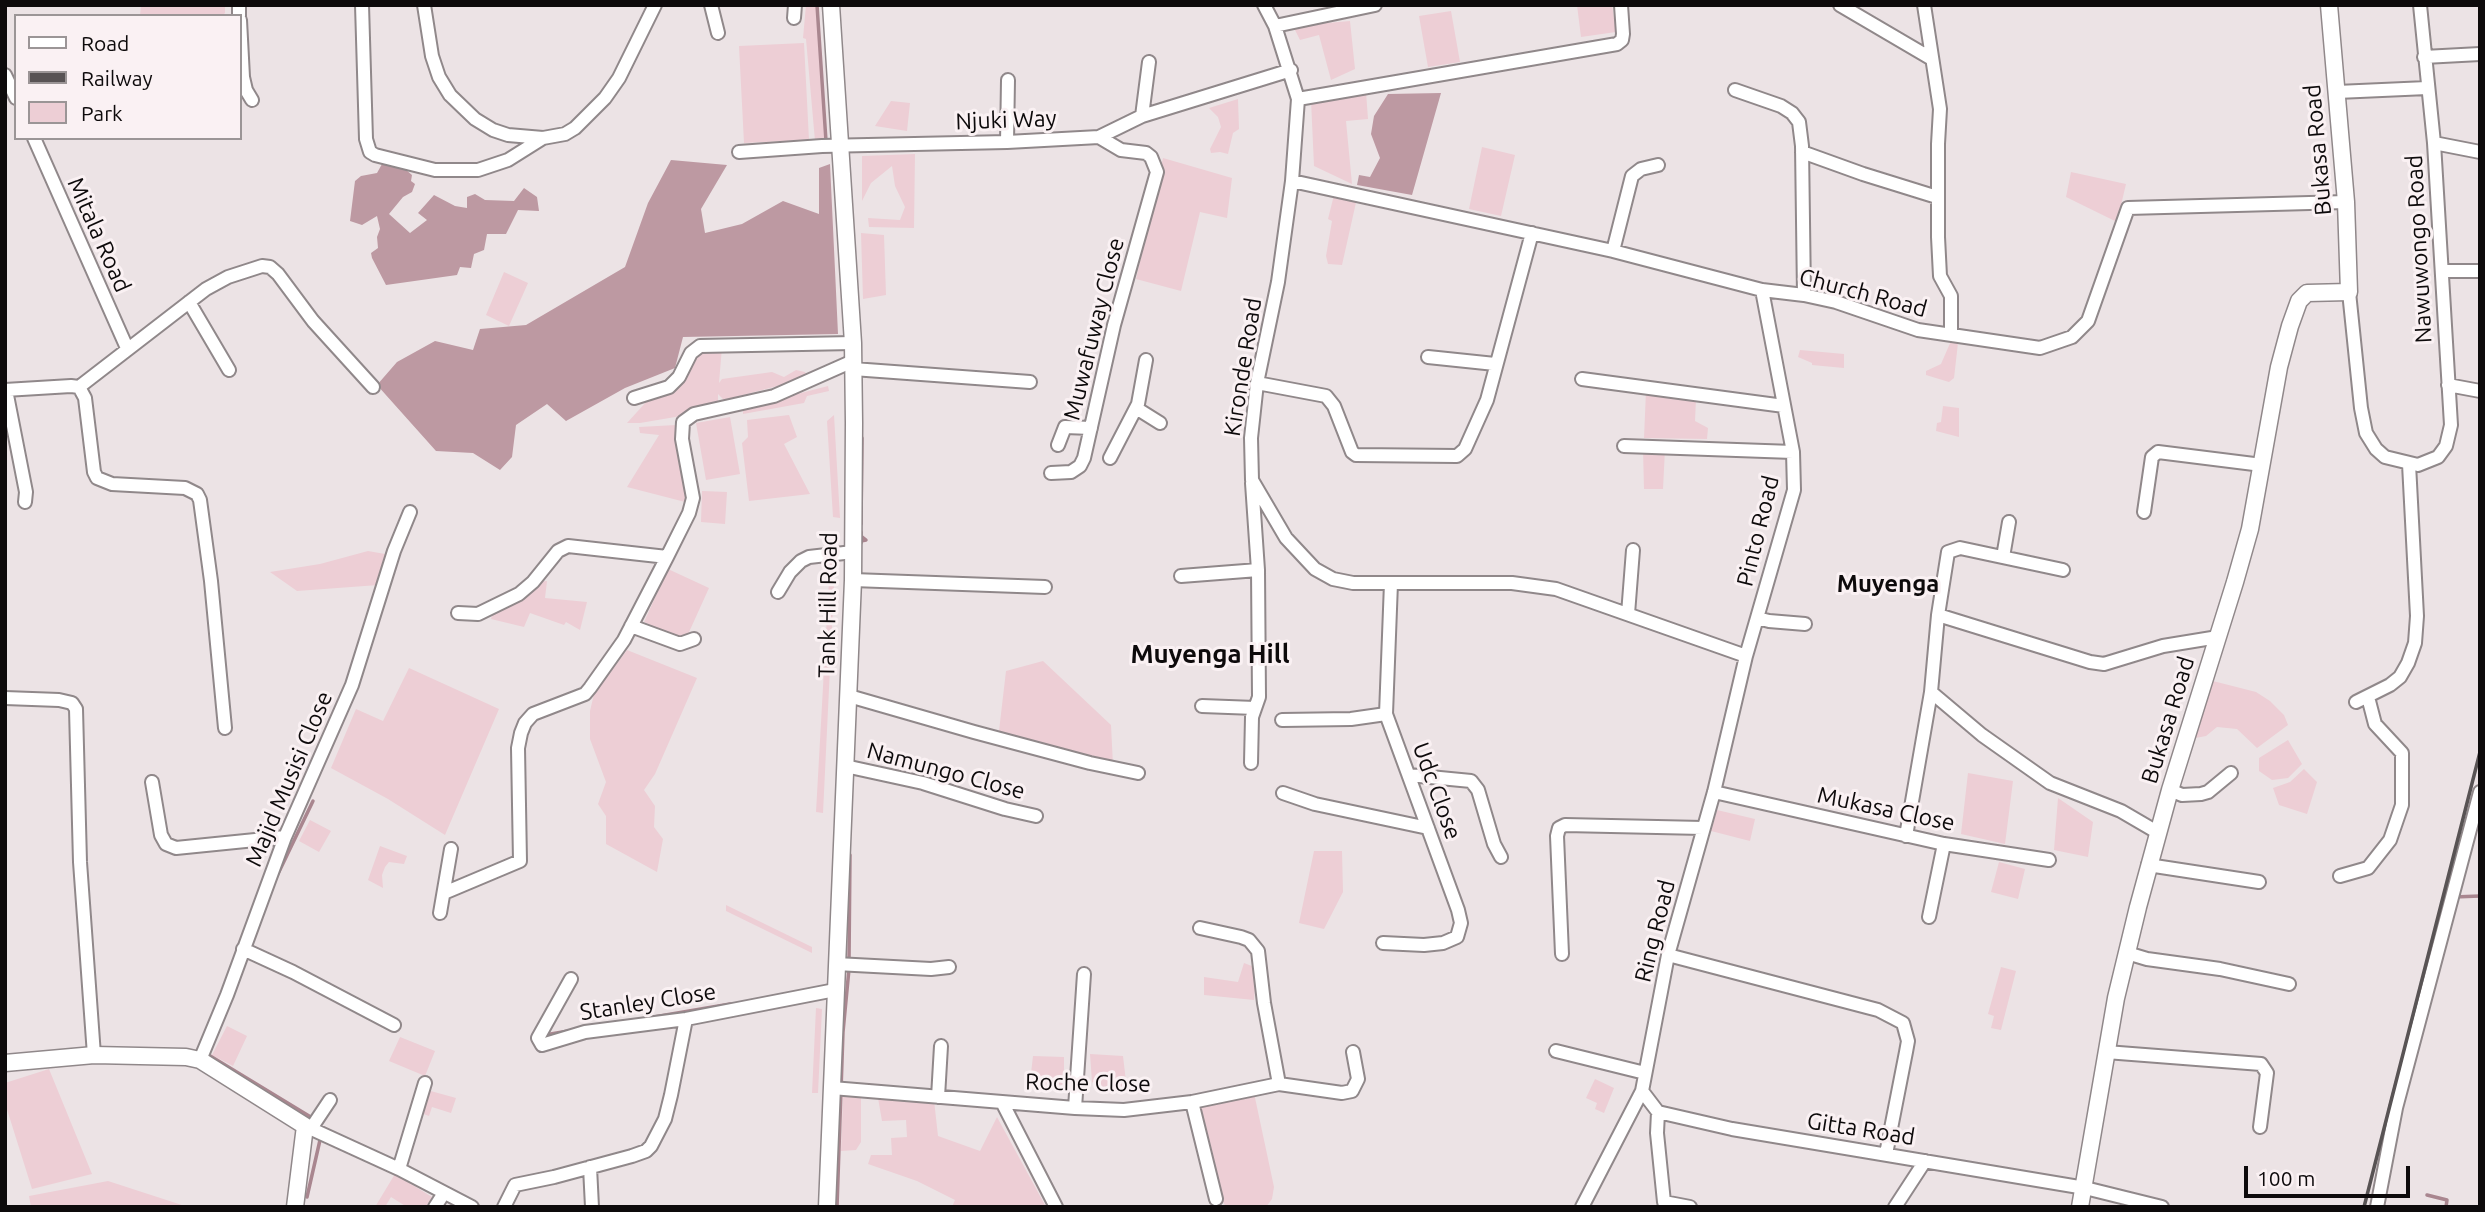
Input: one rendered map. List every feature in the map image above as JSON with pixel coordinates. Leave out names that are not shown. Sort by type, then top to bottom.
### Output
[{"type":"street","points":[[362,5],[366,139],[370,152],[374,155],[435,170],[478,170],[508,160],[543,138]]},
{"type":"street","points":[[424,5],[432,56],[439,77],[450,95],[475,119],[493,130],[508,135],[543,138],[565,134],[583,122],[598,107],[619,78],[655,5]]},
{"type":"street","points":[[710,5],[718,33]]},
{"type":"street","name":"Tank Hill Road","points":[[827,1207],[853,580],[853,342],[831,5]]},
{"type":"street","name":"Kironde Road","points":[[1264,5],[1275,26],[1298,99],[1292,181],[1278,282],[1257,383],[1251,438],[1252,480],[1286,537],[1315,569],[1333,579],[1353,583],[1512,583],[1556,589],[1746,656]]},
{"type":"street","points":[[1275,26],[1376,5]]},
{"type":"street","points":[[1298,99],[1617,44],[1622,40],[1623,34],[1621,5]]},
{"type":"street","points":[[1840,5],[1932,60]]},
{"type":"street","points":[[1924,5],[1940,109],[1937,197],[1940,276],[1951,296],[1951,335]]},
{"type":"street","name":"Bukasa Road","points":[[2329,5],[2346,202],[2349,292],[2361,408],[2366,433],[2376,449],[2385,457],[2409,464]]},
{"type":"street","name":"Nawuwongo Road","points":[[2409,464],[2418,465],[2438,457],[2446,446],[2451,425],[2434,143],[2420,5]]},
{"type":"street","points":[[2424,57],[2480,54]]},
{"type":"street","points":[[242,57],[246,90],[252,100]]},
{"type":"street","points":[[1142,116],[1149,62]]},
{"type":"street","points":[[1099,137],[1142,116],[1290,70]]},
{"type":"street","points":[[5,75],[14,94]]},
{"type":"street","points":[[1007,142],[1008,80]]},
{"type":"street","points":[[2337,92],[2427,88]]},
{"type":"street","points":[[1735,90],[1781,106],[1799,122],[1802,152],[1804,295]]},
{"type":"street","name":"Njuki Way","points":[[739,152],[1099,137],[1121,150],[1146,153],[1155,160],[1157,172]]},
{"type":"street","name":"Mitala Road","points":[[35,140],[127,348]]},
{"type":"street","points":[[2434,143],[2480,152]]},
{"type":"street","points":[[1802,152],[1937,197]]},
{"type":"street","points":[[1613,251],[1632,176],[1642,169],[1658,165]]},
{"type":"street","name":"Muwafuway Close","points":[[1051,473],[1071,472],[1080,466],[1114,325],[1157,172]]},
{"type":"street","name":"Church Road","points":[[1292,181],[1613,251],[1762,290],[1804,295],[1856,308],[1918,330],[2040,348],[2081,331],[2092,313],[2128,208],[2346,202]]},
{"type":"street","points":[[1257,383],[1326,396],[1334,406],[1352,452],[1356,455],[1457,456],[1465,449],[1487,400],[1532,233]]},
{"type":"street","points":[[25,502],[26,492],[6,390],[79,387],[206,289],[218,281],[254,267],[270,267],[278,274],[323,333],[373,387]]},
{"type":"street","points":[[2442,271],[2480,271]]},
{"type":"street","name":"Pinto Road","points":[[1746,656],[1788,516],[1795,476],[1793,452],[1762,290]]},
{"type":"street","name":"Bukasa Road","points":[[2080,1207],[2106,1052],[2127,953],[2169,790],[2250,526],[2279,367],[2299,301],[2312,292],[2349,292]]},
{"type":"street","points":[[189,302],[229,370]]},
{"type":"street","points":[[634,398],[669,387],[679,377],[691,353],[707,344],[853,342]]},
{"type":"street","points":[[1428,357],[1496,364]]},
{"type":"street","points":[[1110,458],[1136,408],[1146,360]]},
{"type":"street","points":[[444,893],[520,861],[518,748],[525,723],[537,712],[584,694],[610,661],[631,626],[689,513],[693,498],[682,439],[683,422],[694,414],[774,396],[853,365],[1030,382]]},
{"type":"street","points":[[1582,379],[1784,405]]},
{"type":"street","points":[[2448,386],[2480,391]]},
{"type":"street","points":[[79,387],[85,398],[97,478],[112,484],[185,488],[197,494],[200,500],[211,581],[225,728]]},
{"type":"street","points":[[1136,408],[1160,423]]},
{"type":"street","points":[[1058,445],[1065,427],[1091,428]]},
{"type":"street","points":[[1623,446],[1793,452]]},
{"type":"street","points":[[2144,512],[2152,457],[2158,452],[2262,465]]},
{"type":"street","points":[[2340,876],[2368,869],[2390,840],[2402,805],[2402,753],[2375,724],[2362,699],[2400,677],[2413,653],[2417,635],[2409,464]]},
{"type":"street","points":[[1251,763],[1252,717],[1259,697],[1258,570],[1252,480]]},
{"type":"street","name":"Majid Musisi Close","points":[[200,1060],[285,837],[352,684],[394,551],[410,512]]},
{"type":"street","points":[[2003,557],[2009,522]]},
{"type":"street","points":[[457,613],[478,614],[519,594],[533,582],[558,551],[568,546],[667,557]]},
{"type":"street","points":[[1906,836],[1931,692],[1938,615],[1948,552],[1960,548],[2063,570]]},
{"type":"street","points":[[1628,614],[1633,550]]},
{"type":"street","points":[[778,592],[790,572],[802,561],[815,556],[853,552]]},
{"type":"street","points":[[1181,576],[1258,570]]},
{"type":"street","points":[[853,580],[1045,587]]},
{"type":"street","name":"Udc Close","points":[[1384,943],[1443,943],[1457,937],[1460,931],[1458,910],[1386,715],[1391,583]]},
{"type":"street","points":[[1938,615],[2104,664],[2162,646],[2218,637]]},
{"type":"street","points":[[1757,618],[1805,624]]},
{"type":"street","points":[[631,626],[680,644],[694,639]]},
{"type":"street","name":"Ring Road","points":[[1582,1207],[1642,1091],[1668,955],[1714,792],[1746,656]]},
{"type":"street","points":[[1931,692],[1982,735],[2050,783],[2121,811],[2157,832]]},
{"type":"street","points":[[849,696],[1000,739],[1139,774]]},
{"type":"street","points":[[5,698],[49,699],[72,703],[75,706],[80,862],[94,1055]]},
{"type":"street","points":[[1202,706],[1255,708]]},
{"type":"street","points":[[1282,720],[1351,719],[1386,715]]},
{"type":"street","name":"Namungo Close","points":[[845,766],[923,783],[1005,810],[1036,817]]},
{"type":"street","points":[[2169,790],[2182,794],[2201,794],[2231,773]]},
{"type":"street","points":[[1409,775],[1471,781],[1478,790],[1494,844],[1501,857]]},
{"type":"street","points":[[152,782],[161,835],[166,844],[176,848],[285,837]]},
{"type":"street","name":"Mukasa Close","points":[[1714,792],[1944,844],[2049,860]]},
{"type":"street","points":[[2377,1207],[2396,1108],[2480,792]]},
{"type":"street","points":[[1283,793],[1315,804],[1428,828]]},
{"type":"street","points":[[1562,954],[1557,836],[1559,828],[1565,825],[1703,828]]},
{"type":"street","points":[[1929,917],[1944,844]]},
{"type":"street","points":[[440,913],[451,849]]},
{"type":"street","points":[[2148,865],[2259,881]]},
{"type":"street","points":[[1200,928],[1249,940],[1258,951],[1264,1003],[1279,1084]]},
{"type":"street","points":[[243,949],[394,1025]]},
{"type":"street","points":[[2127,953],[2289,984]]},
{"type":"street","points":[[1668,955],[1878,1010],[1903,1023],[1908,1041],[1886,1154]]},
{"type":"street","points":[[836,964],[905,969],[948,967]]},
{"type":"street","points":[[1075,1108],[1084,974]]},
{"type":"street","name":"Stanley Close","points":[[571,979],[538,1038],[542,1045],[585,1032],[686,1019],[835,990]]},
{"type":"street","points":[[505,1207],[515,1185],[640,1153],[654,1142],[671,1095],[686,1019]]},
{"type":"street","points":[[938,1097],[941,1046]]},
{"type":"street","points":[[1556,1051],[1646,1073]]},
{"type":"street","name":"Roche Close","points":[[832,1088],[1124,1110],[1192,1102],[1279,1084],[1342,1093],[1352,1091],[1357,1085],[1358,1072],[1353,1052]]},
{"type":"street","points":[[2106,1052],[2261,1064],[2267,1073],[2260,1127]]},
{"type":"street","points":[[5,1063],[94,1055],[186,1057],[200,1060],[309,1127],[399,1168],[472,1207]]},
{"type":"street","points":[[399,1168],[425,1083]]},
{"type":"street","points":[[1642,1091],[1658,1112],[1657,1133],[1665,1205],[1690,1207]]},
{"type":"street","points":[[295,1207],[309,1127],[330,1100]]},
{"type":"street","points":[[1002,1102],[1056,1207]]},
{"type":"street","points":[[1192,1102],[1216,1199]]},
{"type":"street","name":"Gitta Road","points":[[1658,1112],[1732,1129],[2085,1188],[2162,1207]]},
{"type":"street","points":[[1895,1207],[1926,1161]]},
{"type":"street","points":[[590,1167],[592,1207]]},
{"type":"street","points":[[435,1207],[444,1193]]},
{"type":"green space","points":[[141,5],[225,5],[224,14],[140,14]]},
{"type":"green space","points":[[806,5],[816,5],[825,141],[815,141],[806,39],[803,38]]},
{"type":"green space","points":[[1577,5],[1612,5],[1616,32],[1581,37]]},
{"type":"green space","points":[[1451,11],[1460,62],[1428,67],[1419,16]]},
{"type":"green space","points":[[1350,21],[1355,69],[1331,80],[1319,35],[1300,40],[1293,26]]},
{"type":"green space","points":[[804,43],[809,140],[744,143],[739,46]]},
{"type":"green space","points":[[1366,92],[1368,119],[1346,121],[1352,184],[1314,166],[1311,100]]},
{"type":"green space","points":[[1238,99],[1239,129],[1233,133],[1228,154],[1211,153],[1210,149],[1221,127],[1218,117],[1209,108]]},
{"type":"green space","points":[[891,101],[910,103],[907,131],[875,126]]},
{"type":"green space","points":[[1482,147],[1515,155],[1501,216],[1469,209]]},
{"type":"green space","points":[[915,154],[914,228],[869,227],[868,218],[900,220],[905,207],[895,186],[892,166],[871,183],[862,201],[862,156]]},
{"type":"green space","points":[[1163,158],[1232,178],[1227,218],[1200,212],[1181,291],[1136,279]]},
{"type":"green space","points":[[2071,172],[2126,184],[2117,222],[2066,197]]},
{"type":"green space","points":[[1334,195],[1357,198],[1342,265],[1328,264],[1326,256],[1332,221],[1328,219]]},
{"type":"green space","points":[[861,233],[884,235],[886,295],[863,299]]},
{"type":"green space","points":[[504,272],[528,283],[509,326],[486,315]]},
{"type":"green space","points":[[1951,341],[1958,343],[1954,378],[1949,382],[1926,375],[1926,371],[1941,364]]},
{"type":"green space","points":[[722,347],[719,383],[722,379],[772,372],[784,377],[796,370],[805,372],[808,378],[724,400],[718,394],[718,401],[681,416],[627,423],[647,401],[679,386],[699,351]]},
{"type":"green space","points":[[1800,350],[1844,354],[1844,368],[1812,365],[1798,357]]},
{"type":"green space","points":[[828,386],[829,391],[807,396],[804,403],[743,414],[743,408]]},
{"type":"green space","points":[[1646,391],[1696,399],[1695,421],[1708,428],[1707,439],[1644,438]]},
{"type":"green space","points":[[1943,406],[1959,408],[1959,437],[1936,431],[1937,423],[1941,422]]},
{"type":"green space","points":[[789,415],[797,437],[784,444],[810,494],[749,501],[742,443],[748,437],[747,420]]},
{"type":"green space","points":[[834,415],[840,518],[833,517],[827,421]]},
{"type":"green space","points":[[730,417],[740,474],[706,480],[696,423]]},
{"type":"green space","points":[[676,425],[689,503],[627,487],[659,435],[640,433],[639,427]]},
{"type":"green space","points":[[1643,449],[1665,449],[1663,489],[1644,489]]},
{"type":"green space","points":[[702,491],[727,492],[725,524],[701,522]]},
{"type":"green space","points":[[831,544],[836,544],[823,813],[816,812]]},
{"type":"green space","points":[[368,551],[385,554],[378,585],[297,591],[270,572],[320,564]]},
{"type":"green space","points":[[668,569],[709,588],[685,641],[644,622]]},
{"type":"green space","points":[[547,581],[545,598],[587,602],[580,630],[566,622],[564,625],[530,613],[524,627],[491,619],[493,612],[537,582]]},
{"type":"green space","points":[[627,650],[697,678],[655,774],[644,790],[655,806],[654,827],[663,839],[657,872],[606,844],[606,816],[598,804],[606,782],[590,739],[590,711],[594,694]]},
{"type":"green space","points":[[1043,661],[1111,725],[1113,765],[999,731],[1006,671]]},
{"type":"green space","points":[[409,668],[499,709],[445,835],[388,799],[331,768],[356,709],[383,721]]},
{"type":"green space","points":[[2209,680],[2256,692],[2284,715],[2288,725],[2257,748],[2237,729],[2217,727],[2206,736],[2190,739]]},
{"type":"green space","points":[[2288,740],[2302,764],[2288,778],[2272,780],[2259,771],[2259,758]]},
{"type":"green space","points":[[2304,769],[2317,782],[2307,814],[2279,805],[2273,788],[2290,782]]},
{"type":"green space","points":[[1968,773],[2013,781],[2005,844],[1961,834]]},
{"type":"green space","points":[[2058,798],[2093,822],[2088,857],[2054,850]]},
{"type":"green space","points":[[1717,810],[1755,819],[1750,841],[1711,831]]},
{"type":"green space","points":[[310,820],[331,831],[319,852],[299,841]]},
{"type":"green space","points":[[380,846],[407,856],[404,864],[389,862],[385,867],[382,875],[383,888],[368,880]]},
{"type":"green space","points":[[1314,851],[1342,851],[1343,892],[1324,929],[1299,923]]},
{"type":"green space","points":[[1999,862],[2025,869],[2018,899],[1991,892]]},
{"type":"green space","points":[[726,905],[812,947],[812,953],[726,911]]},
{"type":"green space","points":[[1244,963],[1257,968],[1254,1000],[1204,995],[1204,977],[1238,982]]},
{"type":"green space","points":[[2001,967],[2016,971],[2001,1030],[1991,1028],[1994,1016],[1988,1014]]},
{"type":"green space","points":[[816,1008],[822,1009],[818,1093],[812,1093]]},
{"type":"green space","points":[[227,1026],[247,1036],[233,1066],[212,1055]]},
{"type":"green space","points":[[400,1037],[435,1051],[425,1076],[389,1061]]},
{"type":"green space","points":[[1090,1054],[1123,1056],[1127,1090],[1102,1089],[1092,1082]]},
{"type":"green space","points":[[1033,1056],[1064,1057],[1064,1085],[1030,1082]]},
{"type":"green space","points":[[49,1069],[92,1174],[32,1189],[5,1103],[5,1083]]},
{"type":"green space","points":[[1595,1079],[1614,1088],[1604,1113],[1595,1109],[1597,1103],[1586,1098]]},
{"type":"green space","points":[[427,1090],[456,1098],[451,1113],[432,1107],[429,1116],[421,1113]]},
{"type":"green space","points":[[1254,1093],[1274,1187],[1272,1199],[1266,1207],[1226,1207],[1197,1105]]},
{"type":"green space","points":[[843,1095],[861,1096],[861,1142],[856,1150],[841,1151]]},
{"type":"green space","points":[[878,1098],[934,1100],[938,1136],[980,1151],[997,1117],[1046,1207],[952,1207],[955,1200],[917,1181],[868,1164],[871,1155],[892,1155],[891,1138],[907,1137],[906,1120],[882,1121]]},
{"type":"green space","points":[[395,1174],[432,1197],[426,1207],[407,1207],[391,1197],[385,1207],[375,1207]]},
{"type":"green space","points":[[108,1181],[188,1207],[31,1207],[29,1196]]},
{"type":"shaded area","points":[[1441,93],[1412,195],[1357,185],[1359,175],[1370,177],[1380,158],[1371,134],[1374,116],[1388,94]]},
{"type":"shaded area","points":[[671,160],[727,165],[701,209],[705,233],[742,224],[783,201],[819,214],[819,168],[830,164],[838,334],[683,337],[675,368],[625,388],[566,421],[547,404],[516,425],[512,457],[500,470],[473,453],[436,451],[377,385],[397,362],[435,341],[473,350],[480,329],[526,325],[625,267],[648,203]]},
{"type":"shaded area","points":[[390,161],[398,163],[412,175],[411,181],[415,184],[412,192],[403,197],[389,214],[410,233],[427,220],[418,213],[434,195],[455,206],[467,208],[467,197],[475,194],[485,200],[514,201],[524,188],[537,197],[539,211],[518,210],[506,234],[487,234],[484,250],[474,254],[471,268],[460,267],[457,275],[386,285],[371,253],[378,248],[377,237],[380,229],[377,216],[362,225],[350,221],[355,181],[361,176],[377,173],[382,164]]},
{"type":"waterway","points":[[817,5],[826,141]]},
{"type":"waterway","points":[[861,524],[862,438]]},
{"type":"waterway","points":[[861,532],[861,536],[866,540],[861,543]]},
{"type":"waterway","points":[[276,878],[313,801]]},
{"type":"waterway","points":[[849,961],[850,855]]},
{"type":"waterway","points":[[2454,897],[2480,896]]},
{"type":"waterway","points":[[837,1207],[843,1032],[849,969]]},
{"type":"waterway","points":[[648,1018],[730,1004]]},
{"type":"waterway","points":[[545,1035],[568,1031]]},
{"type":"waterway","points":[[207,1054],[314,1119]]},
{"type":"waterway","points":[[307,1197],[320,1140],[323,1137]]},
{"type":"waterway","points":[[2427,1195],[2447,1200],[2446,1207]]},
{"type":"railway","points":[[2364,1207],[2480,752]]},
{"type":"district","name":"Muyenga","points":[[1888,584]]},
{"type":"district","name":"Muyenga Hill","points":[[1210,654]]}]
